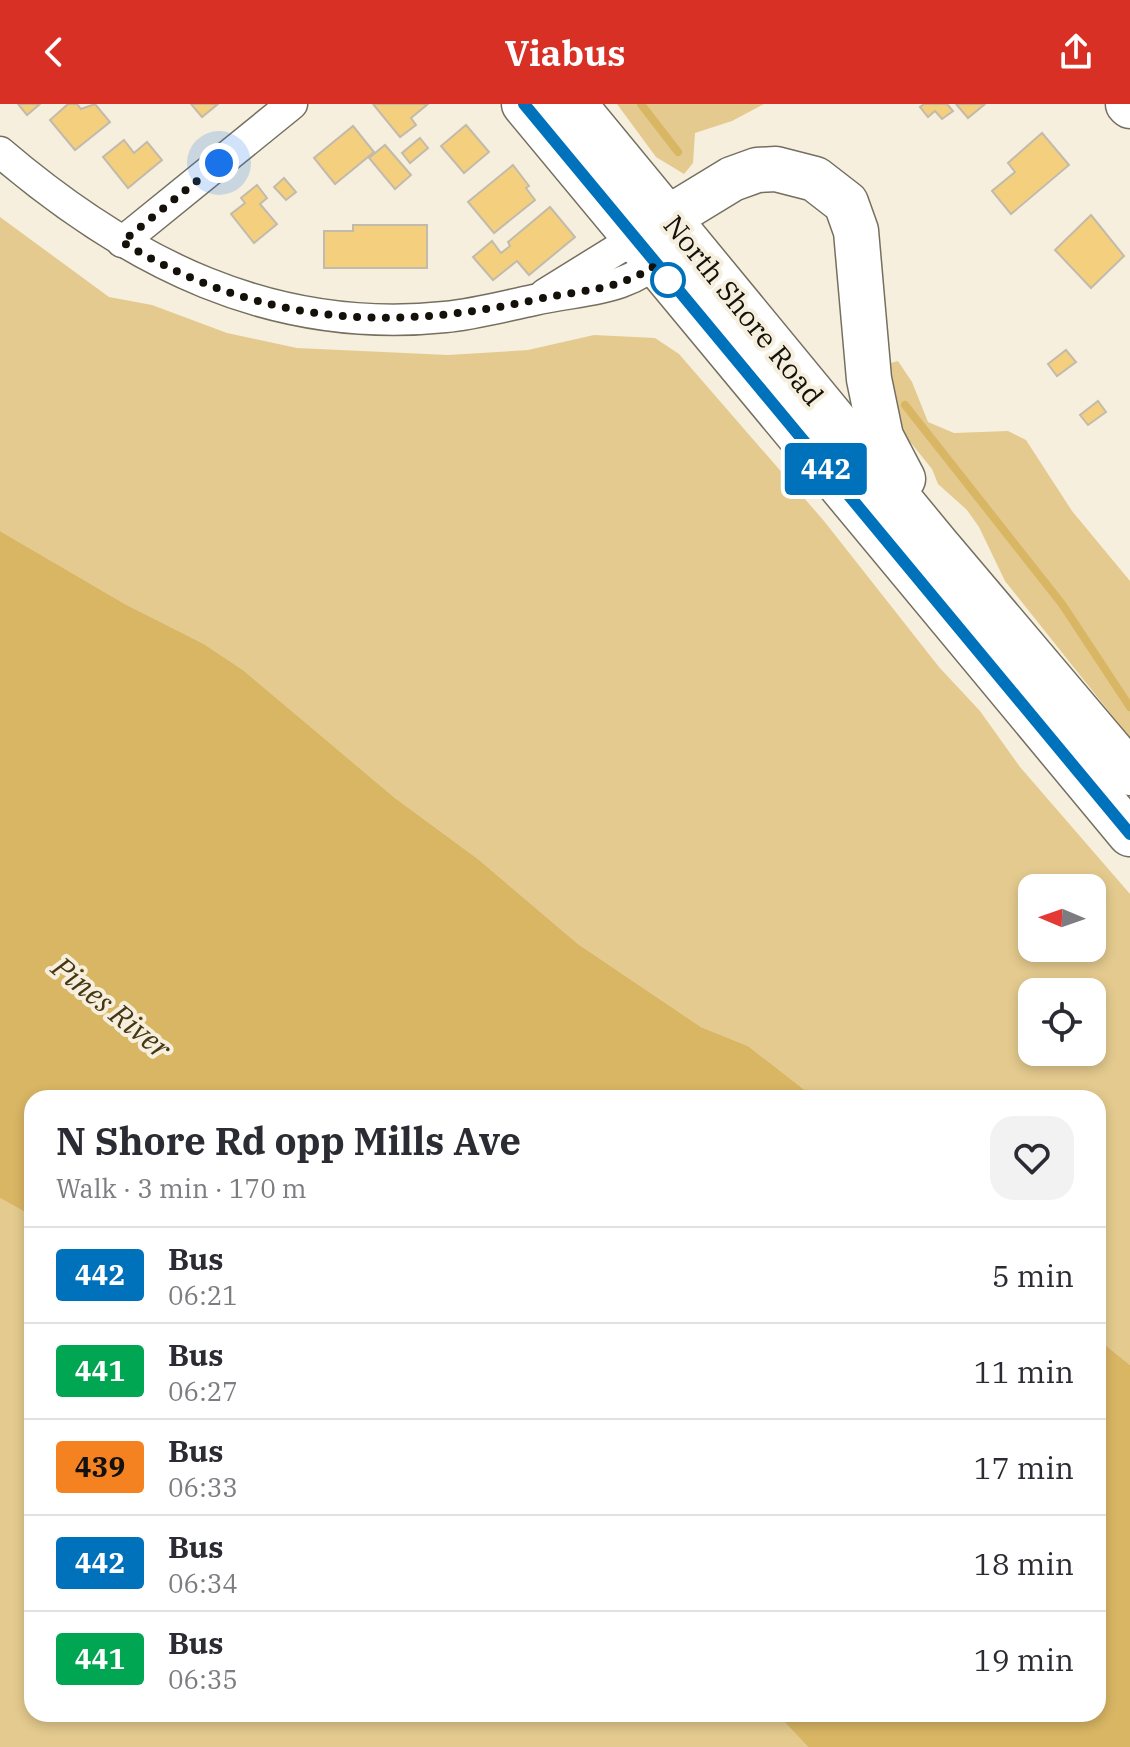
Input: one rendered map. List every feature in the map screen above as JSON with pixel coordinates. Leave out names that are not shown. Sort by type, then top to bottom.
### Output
[{"type":"highway","name":"North Shore Road","points":[[524,104],[660,240],[937,545],[1130,773]]},
{"type":"highway","name":"North Shore Road","points":[[574,104],[660,240],[1130,834]]},
{"type":"highway","points":[[660,240],[732,179],[757,170],[776,169],[815,179],[846,203],[856,231],[869,379],[881,437],[937,545]]},
{"type":"street","points":[[122,242],[292,104]]},
{"type":"street","points":[[0,152],[52,194],[122,242],[217,288],[321,315],[388,320],[442,317],[536,299],[660,240]]},
{"type":"shaded area","points":[[617,104],[764,104],[732,121],[695,133],[693,163],[684,174],[656,157]]},
{"type":"shaded area","points":[[0,217],[109,297],[152,305],[227,333],[297,348],[448,355],[528,350],[594,335],[655,338],[679,354],[824,521],[939,667],[980,711],[1020,767],[1130,894],[1130,1365],[1106,1346],[1106,1090],[805,1090],[748,1046],[701,1027],[578,944],[478,859],[395,798],[243,670],[204,644],[125,604],[0,531]]},
{"type":"shaded area","points":[[898,361],[912,382],[928,422],[954,433],[1008,431],[1026,440],[1072,511],[1130,581],[1130,738],[1005,581],[979,527],[967,510],[938,484],[932,469],[900,427],[887,364]]},
{"type":"shaded area","points":[[0,1198],[24,1212],[24,1722],[785,1722],[808,1747],[0,1747]]},
{"type":"water","name":"Pines River","points":[[0,531],[125,604],[204,644],[243,670],[395,798],[478,859],[578,944],[701,1027],[748,1046],[805,1090],[24,1090],[24,1212],[0,1198]]},
{"type":"water","points":[[1106,1346],[1130,1365],[1130,1747],[808,1747],[785,1722],[1106,1722]]},
{"type":"building","points":[[18,104],[40,104],[27,115]]},
{"type":"building","points":[[68,104],[77,104],[81,109],[95,104],[110,122],[75,150],[50,120]]},
{"type":"building","points":[[191,104],[218,104],[202,117]]},
{"type":"building","points":[[373,104],[428,104],[411,118],[416,125],[400,137]]},
{"type":"building","points":[[924,104],[947,104],[953,111],[942,119],[935,111],[928,117],[920,107]]},
{"type":"building","points":[[956,104],[985,104],[968,118]]},
{"type":"building","points":[[466,125],[489,152],[464,173],[441,146]]},
{"type":"building","points":[[353,126],[374,152],[335,184],[314,158]]},
{"type":"building","points":[[1042,133],[1069,165],[1011,214],[992,191],[1015,172],[1008,163]]},
{"type":"building","points":[[420,138],[428,148],[410,163],[402,153]]},
{"type":"building","points":[[124,140],[134,153],[147,142],[162,160],[128,188],[103,157]]},
{"type":"building","points":[[385,145],[411,175],[395,189],[369,158]]},
{"type":"building","points":[[513,165],[535,200],[494,233],[468,202]]},
{"type":"building","points":[[284,178],[296,192],[286,200],[274,187]]},
{"type":"building","points":[[257,185],[267,198],[260,204],[277,224],[254,243],[231,214],[245,203],[241,198]]},
{"type":"building","points":[[550,207],[575,237],[529,275],[517,261],[493,280],[473,257],[492,241],[501,253],[510,246],[508,242]]},
{"type":"building","points":[[1091,215],[1124,256],[1091,288],[1055,250]]},
{"type":"building","points":[[353,225],[427,225],[427,268],[324,268],[324,231],[353,231]]},
{"type":"building","points":[[1066,350],[1076,362],[1057,376],[1048,364]]},
{"type":"building","points":[[1098,401],[1106,412],[1088,425],[1080,415]]},
{"type":"waterway","points":[[641,104],[678,152]]},
{"type":"waterway","points":[[905,405],[1062,604],[1130,707]]},
{"type":"bus line","name":"442","points":[[524,104],[1130,834]]},
{"type":"route","points":[[219,163],[122,242],[174,270],[244,297],[321,315],[372,319],[405,320],[460,315],[536,299],[598,291],[620,285],[656,265],[668,280]]}]
